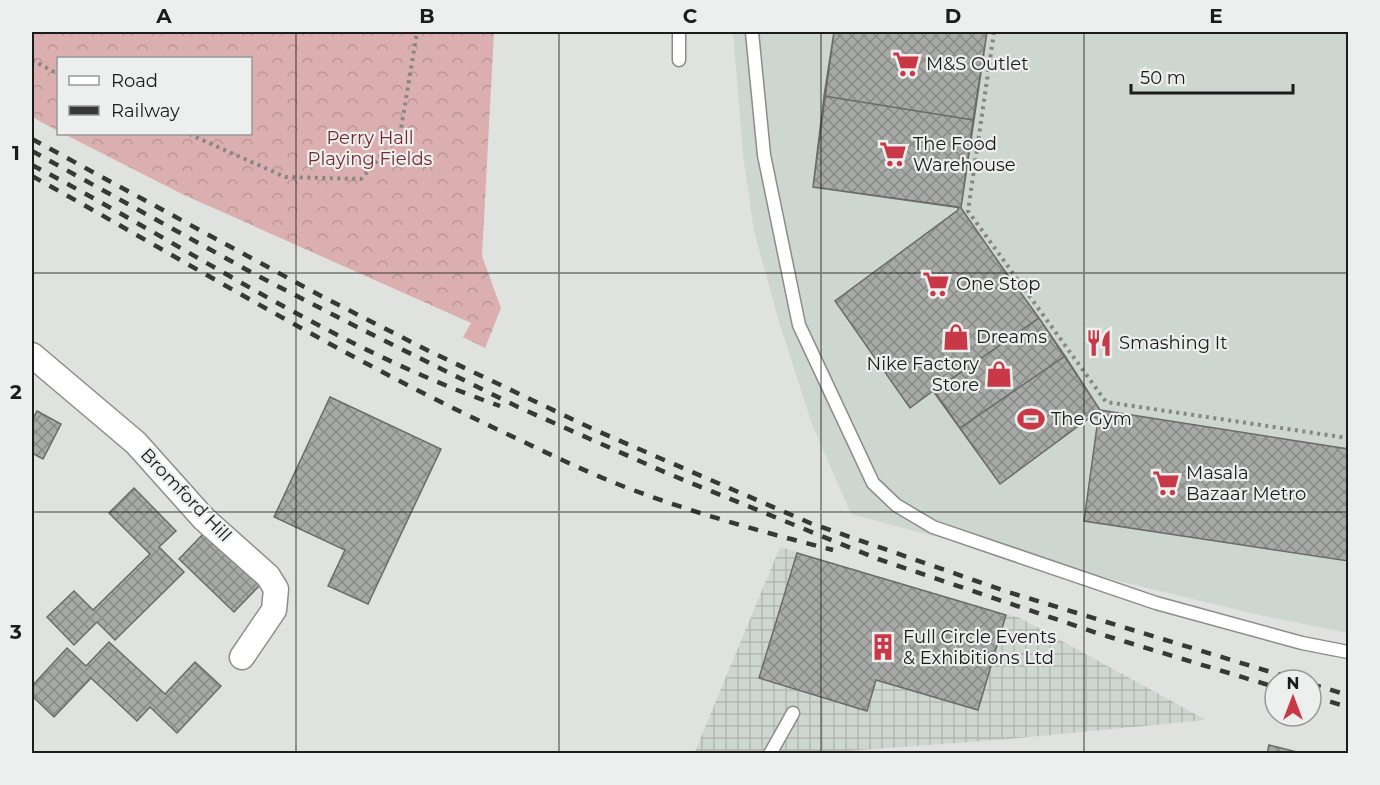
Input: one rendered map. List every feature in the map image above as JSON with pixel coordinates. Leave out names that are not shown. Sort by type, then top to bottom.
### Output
[{"type":"street","name":"Bromford Hill","points":[[32,355],[136,443],[204,519],[268,576],[276,589],[274,610],[242,657]]},
{"type":"lane","points":[[679,32],[679,60]]},
{"type":"lane","points":[[752,32],[764,155],[799,325],[873,483],[896,505],[933,527],[1156,603],[1302,644],[1348,652]]},
{"type":"lane","points":[[770,753],[794,713]]},
{"type":"path","points":[[191,135],[285,177],[361,179],[400,135],[417,32]]},
{"type":"path","points":[[994,32],[968,211],[1106,402],[1348,438]]},
{"type":"path","points":[[32,60],[57,73]]},
{"type":"shaded area","points":[[733,32],[1348,32],[1348,633],[1255,614],[851,514],[812,424],[779,322],[754,231],[743,155]]},
{"type":"shaded area","points":[[780,547],[1020,618],[1206,720],[1009,739],[821,753],[694,754]]},
{"type":"green space","name":"Perry Hall Playing Fields","points":[[32,32],[494,32],[482,256],[501,308],[485,348],[463,337],[471,323],[184,195],[66,135],[252,135],[252,57],[57,57],[57,130],[32,117]]},
{"type":"building","name":"One Stop","points":[[834,32],[987,32],[961,208],[1039,318],[1100,410],[1348,449],[1348,561],[1084,521],[1098,419],[1092,416],[1000,484],[933,391],[910,408],[835,301],[958,210],[958,207],[813,187]]},
{"type":"building","name":"M&S Outlet","points":[[834,32],[987,32],[973,120],[824,96]]},
{"type":"building","name":"The Food Warehouse","points":[[824,96],[973,120],[961,208],[813,187]]},
{"type":"building","name":"Nike Factory Store","points":[[1039,318],[1065,356],[960,428],[934,391]]},
{"type":"building","name":"The Gym","points":[[1065,356],[1100,410],[1000,484],[960,428]]},
{"type":"building","points":[[330,397],[441,449],[368,604],[328,586],[345,550],[274,517]]},
{"type":"building","points":[[37,411],[61,424],[43,459],[32,453],[32,421]]},
{"type":"building","points":[[134,488],[176,531],[159,547],[184,572],[115,640],[97,622],[74,645],[47,617],[74,591],[93,610],[150,554],[109,513]]},
{"type":"building","points":[[205,532],[260,585],[234,612],[179,559]]},
{"type":"building","name":"Full Circle Events & Exhibitions Ltd","points":[[797,553],[1006,615],[978,710],[876,680],[867,711],[759,678]]},
{"type":"building","points":[[109,642],[165,694],[195,662],[221,686],[177,733],[150,707],[137,721],[91,678],[54,717],[32,696],[32,686],[67,648],[86,666]]},
{"type":"building","points":[[1269,745],[1305,754],[1267,754]]},
{"type":"railway","points":[[32,139],[323,297],[429,351],[595,430],[810,523],[1008,592],[1263,670]]},
{"type":"railway","points":[[32,151],[258,276],[357,327],[518,407],[669,474],[878,559],[1100,634],[1263,683]]},
{"type":"railway","points":[[32,165],[319,326],[438,382],[500,406]]},
{"type":"railway","points":[[32,176],[384,373],[550,454],[610,481],[676,505],[833,550]]},
{"type":"railway","points":[[1323,688],[1348,695]]},
{"type":"railway","points":[[1323,700],[1348,707]]},
{"type":"place","name":"M&S Outlet","points":[[906,64]]},
{"type":"place","name":"The Food Warehouse","points":[[893,154]]},
{"type":"place","name":"One Stop","points":[[936,284]]},
{"type":"place","name":"Dreams","points":[[956,337]]},
{"type":"place","name":"Smashing It","points":[[1099,343]]},
{"type":"place","name":"Nike Factory Store","points":[[999,374]]},
{"type":"place","name":"The Gym","points":[[1031,419]]},
{"type":"place","name":"Masala Bazaar Metro","points":[[1166,483]]},
{"type":"place","name":"Full Circle Events & Exhibitions Ltd","points":[[883,647]]}]
